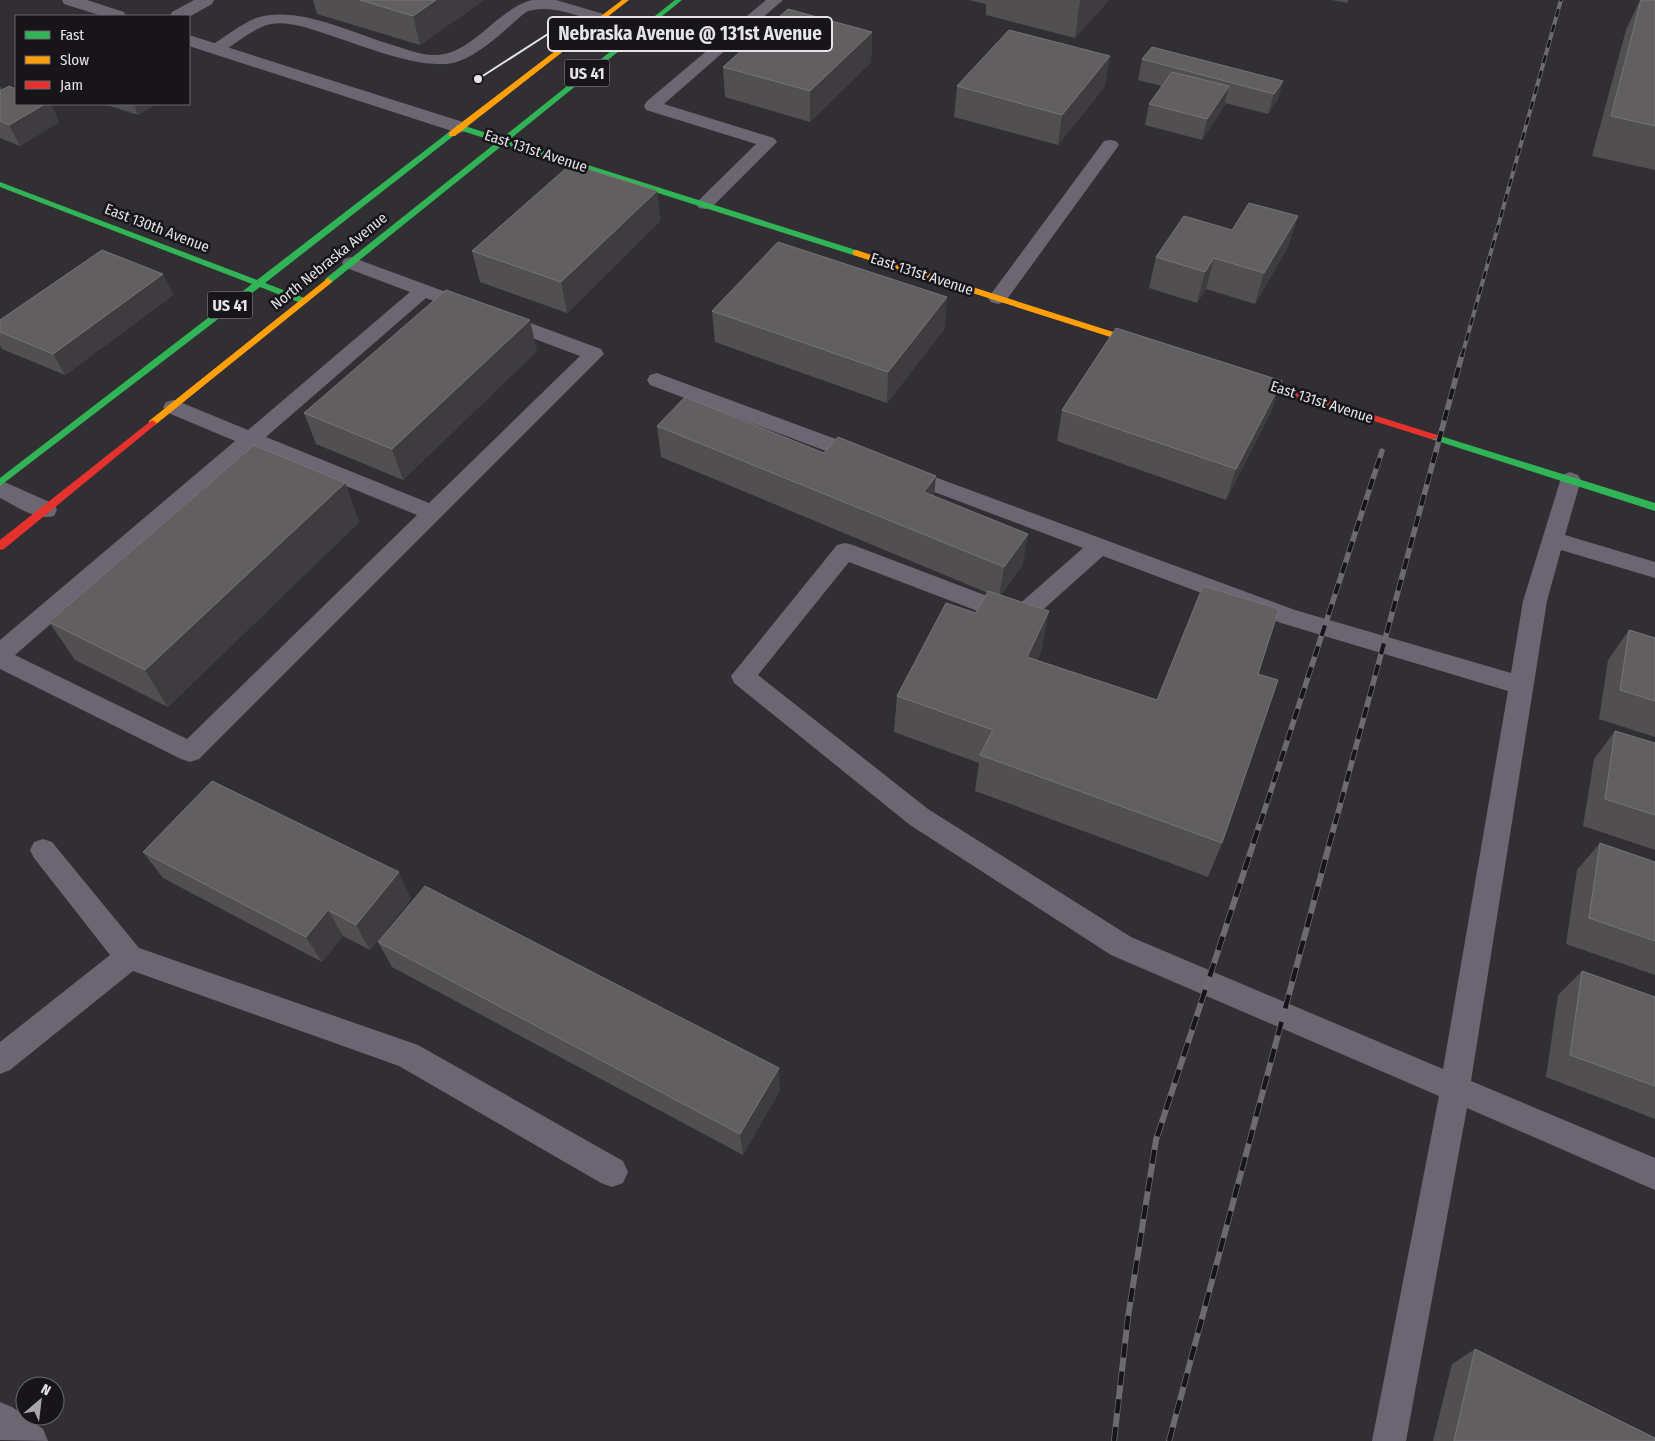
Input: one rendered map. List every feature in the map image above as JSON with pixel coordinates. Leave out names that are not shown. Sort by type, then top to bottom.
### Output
[{"type":"main road","name":"North Nebraska Avenue","points":[[0,483],[626,0]]},
{"type":"main road","name":"North Nebraska Avenue","points":[[0,546],[502,140],[679,0]]},
{"type":"main road","name":"East 131st Avenue","points":[[460,127],[1159,350]]},
{"type":"main road","name":"East 130th Avenue","points":[[0,184],[304,301]]},
{"type":"main road","name":"East 131st Avenue","points":[[1235,374],[1655,507]]},
{"type":"street","points":[[70,0],[115,15]]},
{"type":"street","points":[[180,15],[206,0]]},
{"type":"street","name":"East 131st Avenue","points":[[190,40],[460,127]]},
{"type":"street","points":[[0,488],[45,510]]},
{"type":"lane","points":[[704,204],[768,142],[652,106],[719,46],[775,0]]},
{"type":"lane","points":[[260,22],[283,19],[309,23],[405,54],[432,60],[453,58],[468,50],[521,9],[525,2],[556,5],[602,18]]},
{"type":"lane","points":[[216,49],[285,6]]},
{"type":"lane","points":[[647,25],[719,46]]},
{"type":"lane","points":[[998,298],[1110,145]]},
{"type":"lane","points":[[351,263],[424,290],[594,354],[190,752],[0,656],[424,290]]},
{"type":"lane","points":[[657,380],[1289,617],[1521,685]]},
{"type":"lane","points":[[173,407],[432,513]]},
{"type":"lane","points":[[1389,1441],[1455,1089],[1535,601],[1570,480]]},
{"type":"lane","points":[[1553,538],[1655,570]]},
{"type":"lane","points":[[1100,546],[1019,618],[844,551],[743,676],[918,817],[1121,946],[1655,1174]]},
{"type":"lane","points":[[43,850],[129,957],[408,1055],[612,1172]]},
{"type":"lane","points":[[0,1060],[129,957]]},
{"type":"lane","points":[[0,1419],[31,1441]]},
{"type":"building","points":[[360,0],[436,0],[413,16]]},
{"type":"building","points":[[1641,0],[1655,0],[1655,126],[1611,116]]},
{"type":"building","points":[[788,9],[872,32],[810,91],[723,67]]},
{"type":"building","points":[[1009,30],[1110,56],[1062,115],[957,86]]},
{"type":"building","points":[[1152,47],[1283,81],[1274,94],[1142,59]]},
{"type":"building","points":[[1172,72],[1229,86],[1207,119],[1149,104]]},
{"type":"building","points":[[9,86],[15,89],[15,105],[43,105],[9,125],[0,121],[0,91]]},
{"type":"building","points":[[571,164],[657,191],[561,282],[472,251]]},
{"type":"building","points":[[1249,203],[1298,216],[1264,273],[1214,258],[1205,272],[1156,257],[1184,216],[1232,230]]},
{"type":"building","points":[[778,242],[947,297],[888,372],[712,311]]},
{"type":"building","points":[[102,250],[163,274],[53,354],[0,332],[0,320]]},
{"type":"building","points":[[446,290],[530,320],[392,449],[304,413]]},
{"type":"building","points":[[1116,328],[1282,381],[1236,469],[1062,410]]},
{"type":"building","points":[[685,397],[824,453],[838,437],[936,476],[924,492],[1028,534],[1004,567],[657,426]]},
{"type":"building","points":[[254,445],[345,483],[145,670],[49,622]]},
{"type":"building","points":[[1203,586],[1279,609],[1258,674],[1278,680],[1222,843],[980,755],[993,730],[897,696],[946,603],[976,613],[988,591],[1049,611],[1027,657],[1157,700]]},
{"type":"building","points":[[1629,630],[1655,638],[1655,701],[1620,690]]},
{"type":"building","points":[[1615,731],[1655,743],[1655,815],[1605,799]]},
{"type":"building","points":[[212,781],[399,872],[356,925],[328,910],[306,937],[143,852]]},
{"type":"building","points":[[1600,843],[1655,862],[1655,941],[1589,918]]},
{"type":"building","points":[[425,886],[779,1068],[740,1134],[378,942]]},
{"type":"building","points":[[1582,971],[1655,997],[1655,1086],[1570,1055]]},
{"type":"building","points":[[1475,1349],[1655,1438],[1655,1441],[1454,1441]]},
{"type":"railway","points":[[1462,356],[1561,0]]},
{"type":"railway","points":[[1335,824],[1462,355]]},
{"type":"railway","points":[[1260,824],[1382,451]]},
{"type":"railway","points":[[1114,1441],[1128,1317],[1156,1140],[1260,823]]},
{"type":"railway","points":[[1169,1441],[1335,823]]},
{"type":"traffic: fast","points":[[328,281],[679,0]]},
{"type":"traffic: fast","points":[[459,127],[856,253]]},
{"type":"traffic: fast","points":[[0,483],[452,134]]},
{"type":"traffic: fast","points":[[0,184],[304,301]]},
{"type":"traffic: fast","points":[[1434,437],[1655,507]]},
{"type":"traffic: slow","points":[[452,134],[626,0]]},
{"type":"traffic: slow","points":[[856,253],[1148,346]]},
{"type":"traffic: slow","points":[[152,423],[328,281]]},
{"type":"traffic: jam","points":[[1244,377],[1434,437]]},
{"type":"traffic: jam","points":[[0,546],[152,423]]},
{"type":"place","name":"Nebraska Avenue @ 131st Avenue","points":[[478,79]]}]
